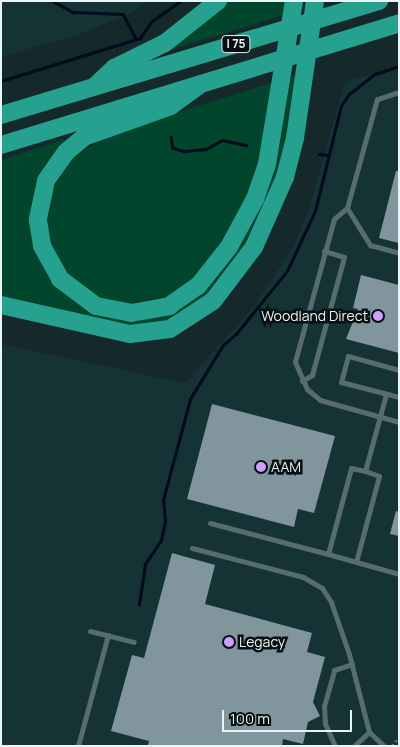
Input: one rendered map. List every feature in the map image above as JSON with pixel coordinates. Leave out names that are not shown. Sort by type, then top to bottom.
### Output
[{"type":"highway","points":[[92,88],[114,68],[165,43],[218,1]]},
{"type":"highway","points":[[201,84],[172,106],[84,137],[58,160],[46,182],[38,220],[47,258],[68,287],[96,306],[131,313],[152,311],[179,301],[208,277],[255,198],[267,164],[282,93],[294,1]]},
{"type":"highway","points":[[1,305],[130,334],[170,328],[203,310],[244,262],[271,215],[291,157],[315,1]]},
{"type":"highway","name":"I 75","points":[[1,115],[379,1]]},
{"type":"highway","name":"I 75","points":[[1,144],[399,23]]},
{"type":"lane","points":[[399,92],[377,99],[347,208],[334,219],[296,351],[295,362],[302,381],[320,400],[399,422]]},
{"type":"lane","points":[[347,208],[370,245],[399,253]]},
{"type":"lane","points":[[302,381],[312,375],[344,257],[324,252]]},
{"type":"lane","points":[[399,370],[348,356],[341,382],[399,397]]},
{"type":"lane","points":[[365,472],[386,394]]},
{"type":"lane","points":[[328,554],[351,468],[379,476],[356,562]]},
{"type":"lane","points":[[210,522],[399,574]]},
{"type":"lane","points":[[192,548],[303,577],[322,588],[332,602],[352,664],[369,732],[384,746]]},
{"type":"lane","points":[[90,631],[134,642]]},
{"type":"lane","points":[[78,746],[108,636]]},
{"type":"lane","points":[[335,746],[325,724],[324,706],[334,670],[352,664]]},
{"type":"lane","points":[[354,746],[369,732]]},
{"type":"path","points":[[392,746],[399,738]]},
{"type":"shaded area","points":[[1,1],[148,1],[133,12],[81,34],[1,57]]},
{"type":"shaded area","points":[[399,66],[399,746],[1,746],[1,344],[185,383],[255,305],[292,249],[308,212],[345,82]]},
{"type":"green space","points":[[228,1],[288,1],[287,14],[167,51]]},
{"type":"green space","points":[[300,74],[292,121],[270,204],[228,277],[183,318],[140,329],[1,300],[1,160],[68,138],[61,149],[38,253],[124,319],[222,269],[290,76]]},
{"type":"green space","points":[[277,81],[258,171],[234,227],[197,279],[167,297],[123,304],[96,297],[69,276],[51,246],[47,223],[53,189],[69,161],[109,134]]},
{"type":"building","points":[[396,171],[399,171],[399,243],[379,238]]},
{"type":"building","name":"Woodland Direct","points":[[361,275],[399,285],[399,353],[346,339],[358,309],[353,308]]},
{"type":"building","name":"AAM","points":[[212,404],[335,436],[314,513],[298,509],[294,527],[187,499]]},
{"type":"building","points":[[396,511],[399,512],[399,536],[390,534]]},
{"type":"building","name":"Legacy","points":[[172,553],[215,565],[205,604],[312,633],[307,652],[325,657],[313,702],[320,716],[308,722],[303,744],[283,739],[282,746],[148,746],[149,741],[111,731],[132,655],[144,658]]},
{"type":"waterway","points":[[53,1],[73,12],[123,14],[135,37]]},
{"type":"waterway","points":[[1,81],[140,38],[152,21],[181,1]]},
{"type":"waterway","points":[[139,605],[145,564],[161,540],[165,521],[163,500],[190,399],[223,345],[236,334],[287,271],[315,211],[341,106],[349,94],[375,74],[399,66]]},
{"type":"waterway","points":[[171,137],[173,148],[184,151],[206,149],[222,140],[246,145]]},
{"type":"waterway","points":[[319,154],[329,155]]},
{"type":"place","name":"Woodland Direct","points":[[378,316]]},
{"type":"place","name":"AAM","points":[[261,467]]},
{"type":"place","name":"Legacy","points":[[229,642]]}]
